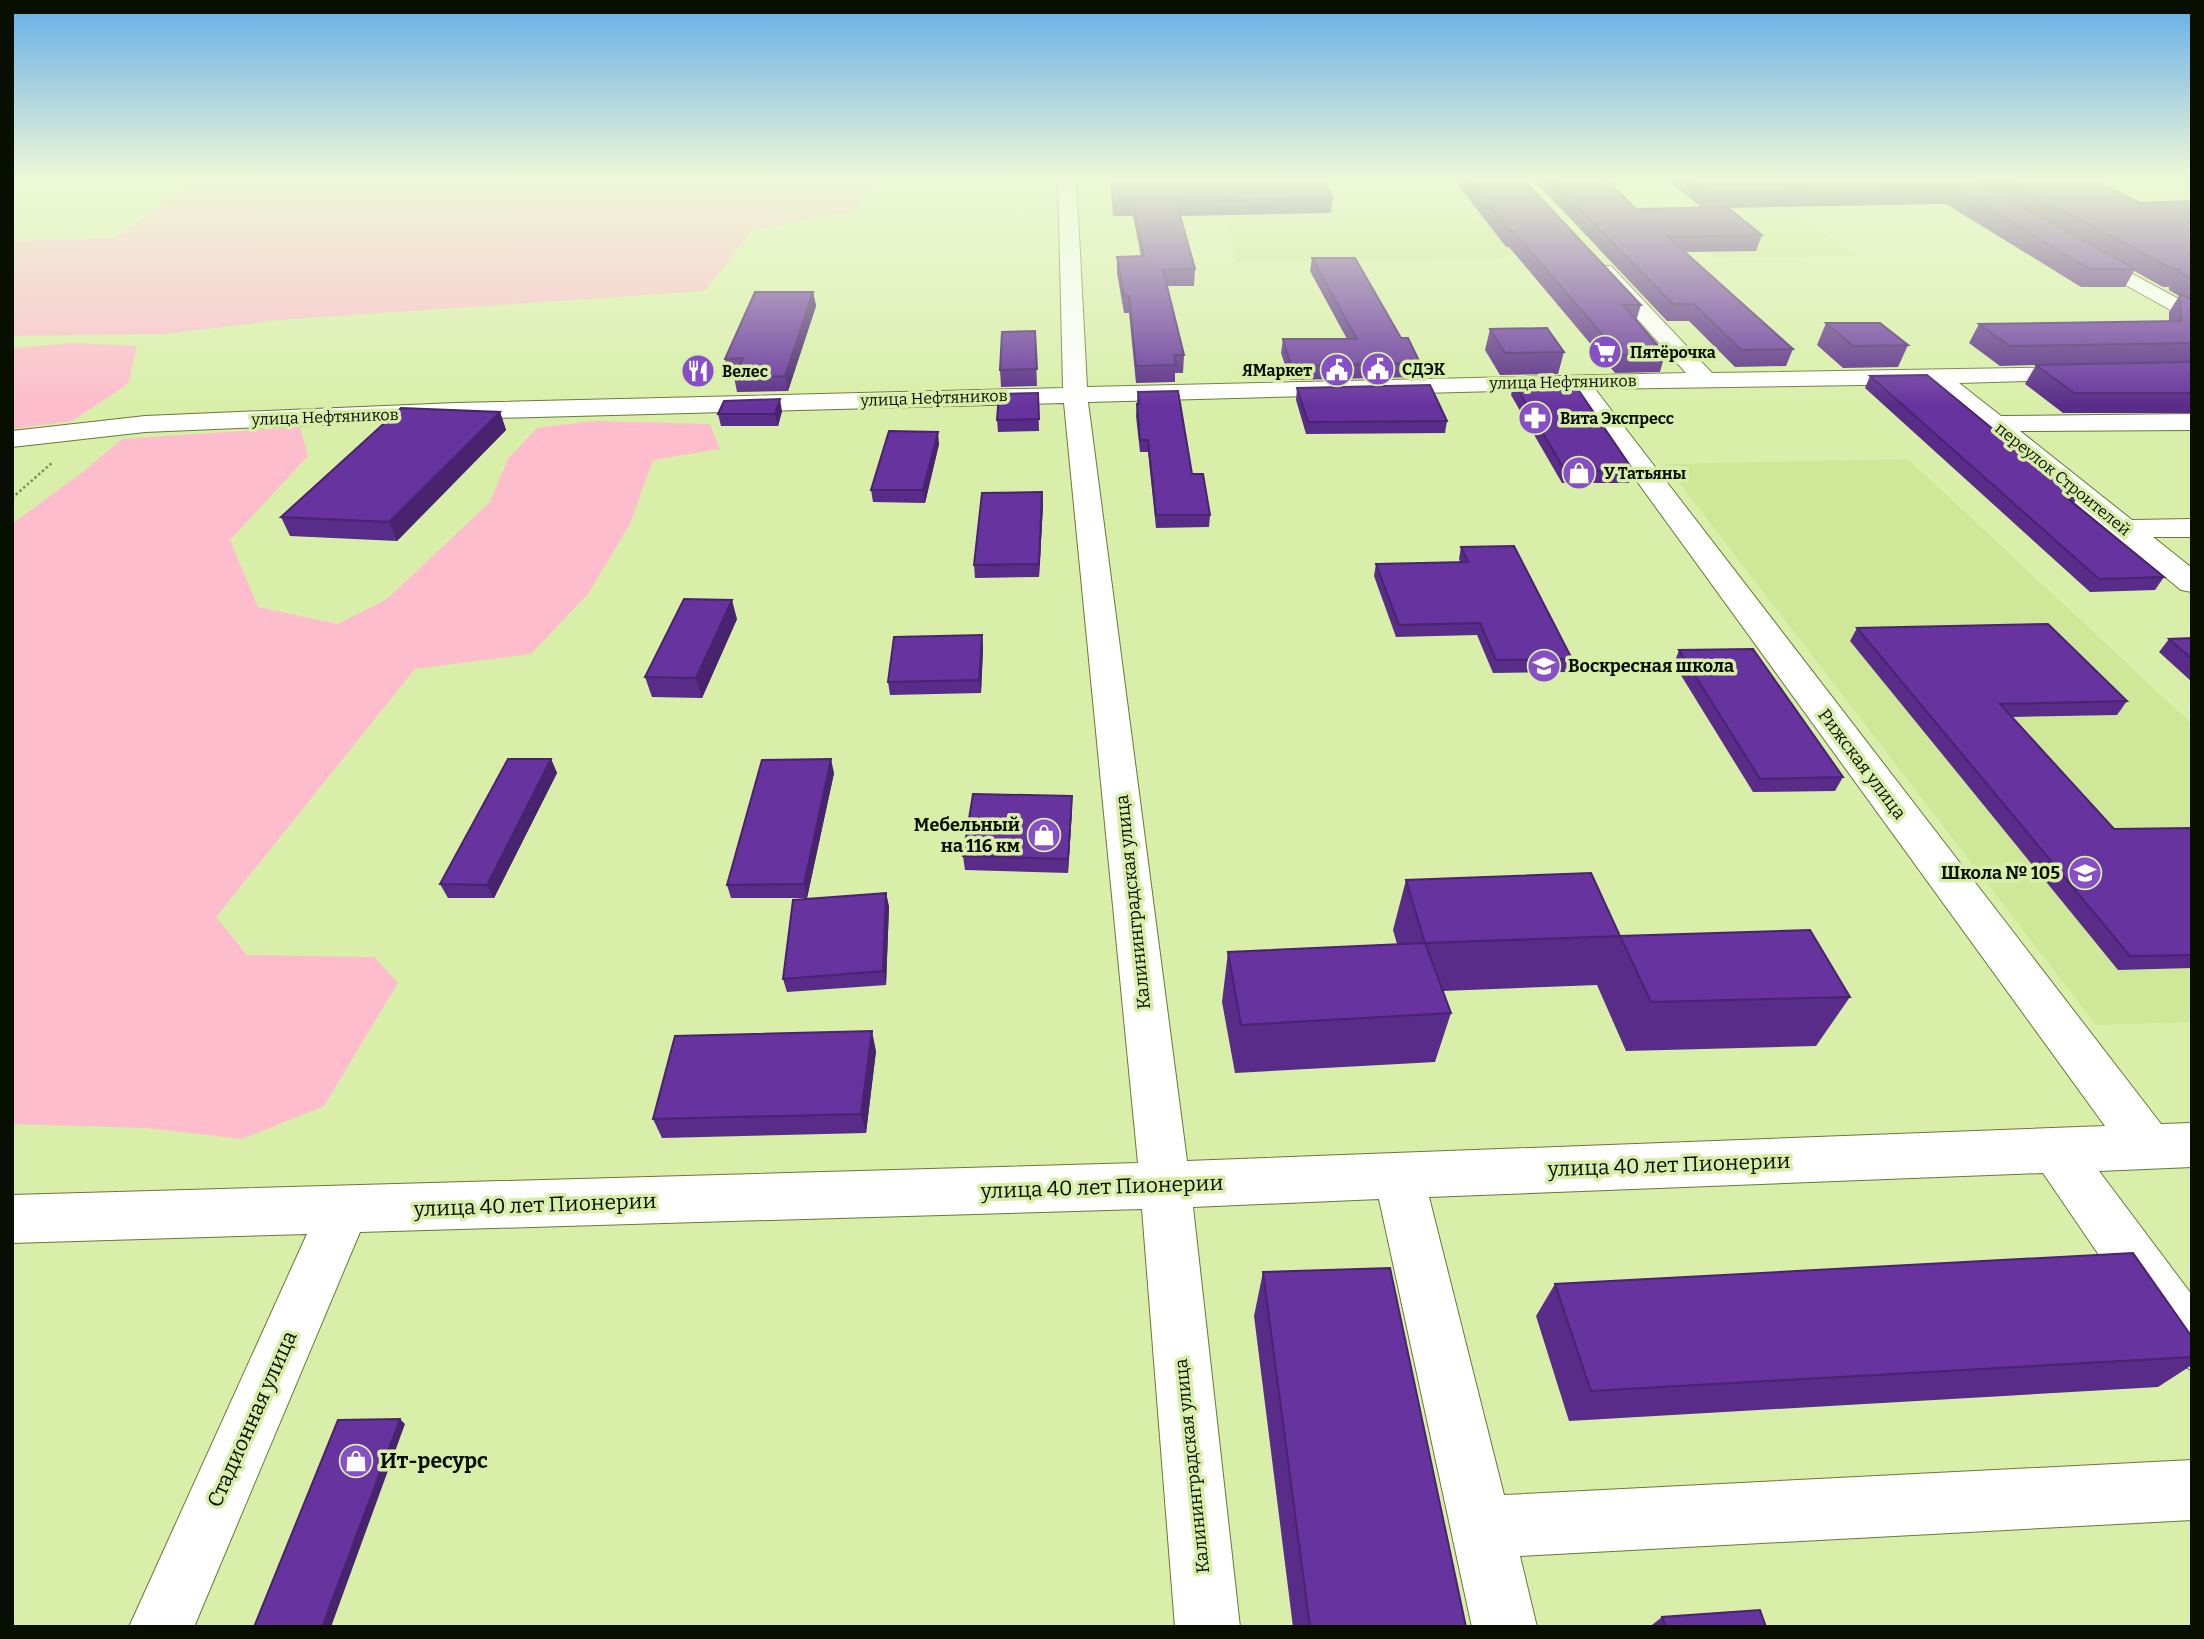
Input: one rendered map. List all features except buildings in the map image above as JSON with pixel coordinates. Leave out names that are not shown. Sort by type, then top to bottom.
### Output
[{"type":"street","name":"Калининградская улица","points":[[1070,253],[1075,394],[1165,1185],[1208,1627]]},
{"type":"street","points":[[2082,253],[2192,315]]},
{"type":"street","points":[[1592,258],[1705,379]]},
{"type":"street","name":"улица Нефтяников","points":[[12,439],[145,424],[443,412],[1705,379],[2111,373]]},
{"type":"street","name":"переулок Строителей","points":[[1935,376],[2192,583]]},
{"type":"street","name":"Рижская улица","points":[[1577,382],[2170,1146]]},
{"type":"street","points":[[1995,424],[2192,422]]},
{"type":"street","points":[[2125,529],[2192,528]]},
{"type":"street","name":"улица 40 лет Пионерии","points":[[12,1219],[1165,1185],[2170,1146]]},
{"type":"street","points":[[2056,1150],[2192,1342]]},
{"type":"street","points":[[1399,1176],[1505,1627]]},
{"type":"street","name":"Стадионная улица","points":[[161,1627],[343,1211]]},
{"type":"street","points":[[1481,1527],[2192,1490]]},
{"type":"shaded area","points":[[12,253],[734,253],[705,291],[278,320],[165,334],[12,336]]},
{"type":"shaded area","points":[[1234,253],[1516,253],[1495,260],[1237,262]]},
{"type":"shaded area","points":[[1710,253],[1852,253],[1855,256],[1715,258]]},
{"type":"shaded area","points":[[75,343],[137,346],[128,384],[72,421],[12,429],[12,348]]},
{"type":"shaded area","points":[[593,421],[710,424],[720,449],[653,460],[630,524],[588,594],[531,654],[415,669],[216,917],[247,955],[374,957],[398,983],[324,1106],[242,1139],[146,1128],[12,1124],[12,524],[122,439],[300,427],[308,456],[230,540],[258,607],[338,624],[387,599],[490,502],[508,459],[537,428]]},
{"type":"shaded area","name":"Школа № 105","points":[[1908,459],[2192,724],[2192,1022],[2096,1025],[1665,464]]},
{"type":"place","name":"Пятёрочка","points":[[1605,352]]},
{"type":"place","name":"СДЭК","points":[[1378,369]]},
{"type":"place","name":"ЯМаркет","points":[[1337,370]]},
{"type":"place","name":"Велес","points":[[698,371]]},
{"type":"place","name":"Вита Экспресс","points":[[1535,418]]},
{"type":"place","name":"У Татьяны","points":[[1579,473]]},
{"type":"place","name":"Воскресная школа","points":[[1544,666]]},
{"type":"place","name":"Мебельный на 116 км","points":[[1044,835]]},
{"type":"place","name":"Школа № 105","points":[[2085,873]]},
{"type":"place","name":"Ит-ресурс","points":[[356,1461]]}]
